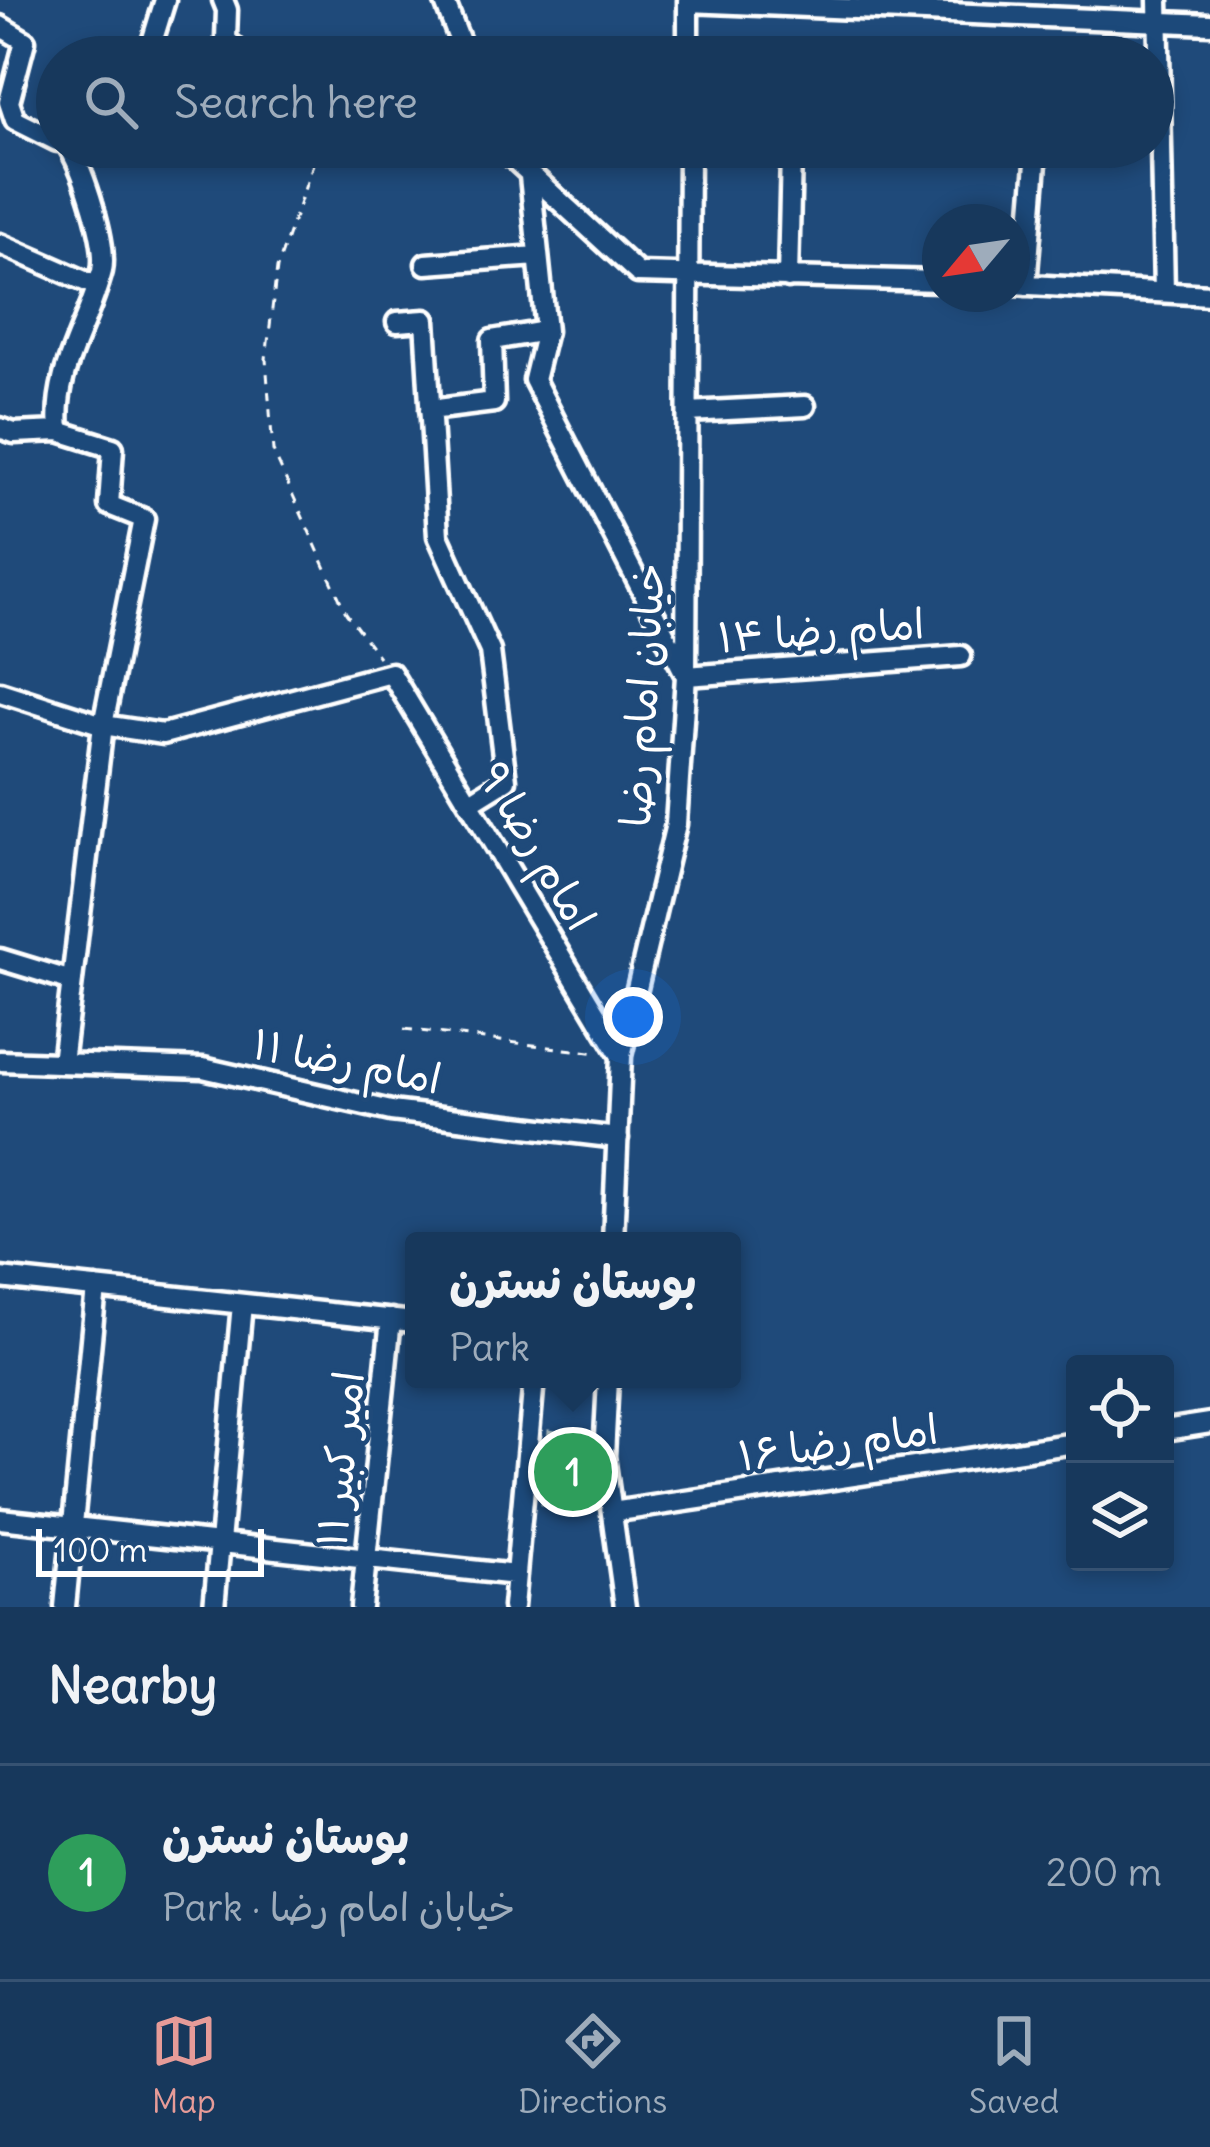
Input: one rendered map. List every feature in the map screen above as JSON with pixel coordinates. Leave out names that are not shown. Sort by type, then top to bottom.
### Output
[{"type":"street","points":[[154,36],[165,0]]},
{"type":"street","points":[[223,0],[226,36]]},
{"type":"street","points":[[443,0],[458,36]]},
{"type":"street","points":[[1157,36],[1158,0]]},
{"type":"street","points":[[688,36],[688,1],[1210,24]]},
{"type":"street","points":[[0,26],[25,41],[10,102],[15,120],[36,130]]},
{"type":"street","points":[[59,431],[56,398],[104,266],[81,168]]},
{"type":"street","points":[[522,168],[638,273],[922,281]]},
{"type":"street","name":"خیابان امام رضا","points":[[613,1232],[621,1056],[676,824],[686,676],[689,168]]},
{"type":"street","points":[[788,278],[791,168]]},
{"type":"street","points":[[1030,206],[1035,168]]},
{"type":"street","points":[[1161,168],[1164,292]]},
{"type":"street","points":[[530,176],[546,331],[534,380],[686,676]]},
{"type":"street","points":[[0,244],[96,286]]},
{"type":"street","points":[[426,264],[538,256]]},
{"type":"street","points":[[1030,285],[1210,295]]},
{"type":"street","points":[[397,322],[425,320],[438,536],[490,651],[506,781],[469,803]]},
{"type":"street","points":[[430,410],[494,402],[492,340],[546,331]]},
{"type":"street","points":[[688,412],[805,406]]},
{"type":"street","points":[[0,428],[14,434],[59,431],[112,448],[109,505],[144,519],[103,724],[62,1063]]},
{"type":"street","name":"امام رضا ۱۴","points":[[686,676],[961,656]]},
{"type":"street","points":[[0,692],[103,724],[163,734],[391,673]]},
{"type":"street","name":"امام رضا ۹","points":[[391,673],[621,1056]]},
{"type":"street","points":[[0,959],[72,981]]},
{"type":"street","name":"امام رضا ۱۱","points":[[0,1061],[202,1068],[391,1111],[617,1138]]},
{"type":"street","points":[[0,1278],[405,1321]]},
{"type":"street","points":[[65,1607],[97,1288]]},
{"type":"street","points":[[214,1607],[242,1304]]},
{"type":"street","name":"امیر کبیر ۱۱","points":[[361,1607],[391,1319]]},
{"type":"street","points":[[513,1607],[533,1388]]},
{"type":"street","points":[[608,1388],[604,1456],[625,1607]]},
{"type":"street","points":[[1174,1429],[1210,1423]]},
{"type":"street","name":"امام رضا ۱۶","points":[[612,1511],[1066,1444]]},
{"type":"street","points":[[0,1519],[516,1575]]},
{"type":"path","points":[[312,168],[277,268],[266,359],[273,451],[346,613],[391,673]]},
{"type":"path","points":[[404,1029],[621,1056]]},
{"type":"green space","points":[[549,1431],[599,1439],[605,1510],[542,1504]]},
{"type":"place","name":"بوستان نسترن","points":[[573,1472]]}]
